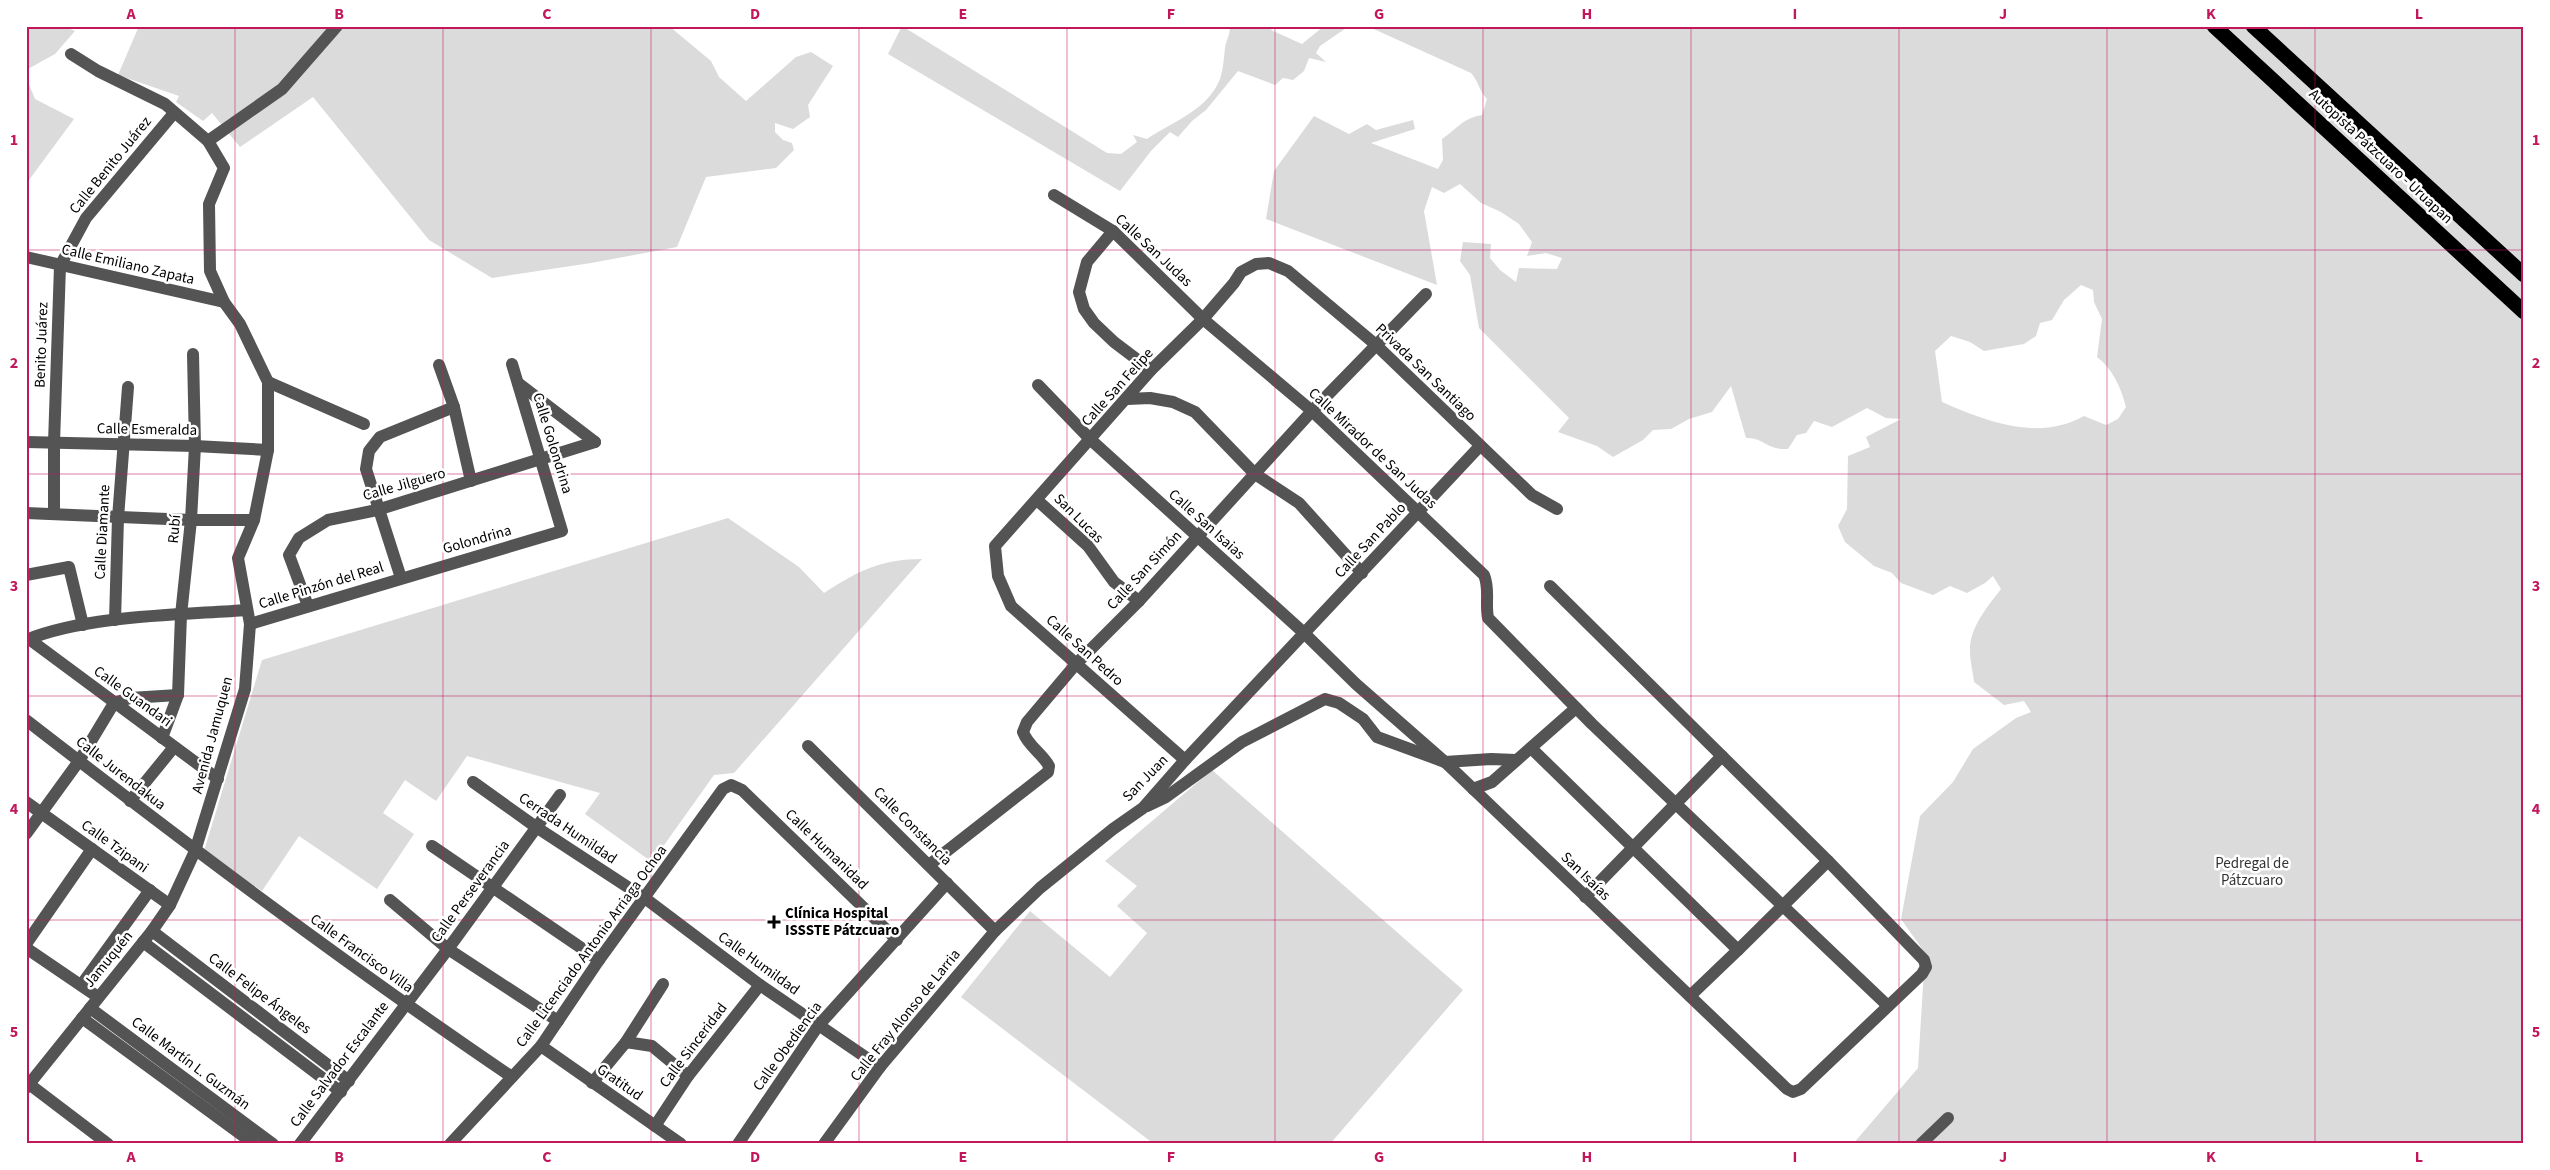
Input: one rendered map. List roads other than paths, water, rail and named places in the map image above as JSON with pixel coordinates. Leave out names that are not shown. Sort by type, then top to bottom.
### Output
[{"type":"highway","name":"Autopista Pátzcuaro - Uruapan","points":[[2214,26],[2524,312]]},
{"type":"highway","name":"Autopista Pátzcuaro - Uruapan","points":[[2254,26],[2524,275]]},
{"type":"street","points":[[71,54],[98,71],[165,104],[208,141],[282,89],[337,26]]},
{"type":"street","name":"Calle Benito Juárez","points":[[60,266],[86,218],[174,113]]},
{"type":"street","name":"Avenida Jamuquen","points":[[152,930],[170,905],[195,852],[245,689],[250,624],[238,558],[254,520],[268,450],[268,382],[240,324],[224,302],[210,271],[210,204],[224,168],[208,141]]},
{"type":"street","name":"Calle San Judas","points":[[1054,195],[1113,231],[1203,319]]},
{"type":"street","points":[[1113,231],[1087,262],[1079,292],[1084,309],[1094,323],[1114,342],[1152,370]]},
{"type":"street","name":"Calle Emiliano Zapata","points":[[26,257],[224,302]]},
{"type":"street","name":"Calle San Felipe","points":[[995,546],[1152,370],[1203,319],[1241,272],[1256,264],[1269,263]]},
{"type":"street","name":"Privada San Santiago","points":[[1269,263],[1288,271],[1375,344],[1532,495],[1557,509]]},
{"type":"street","name":"Benito Juárez","points":[[54,514],[54,443],[60,266]]},
{"type":"street","name":"Calle San Simón","points":[[929,864],[1048,772],[1049,766],[1026,740],[1023,732],[1027,722],[1076,664],[1139,601],[1375,344],[1426,294]]},
{"type":"street","name":"Calle Mirador de San Judas","points":[[1203,319],[1312,411],[1484,574],[1489,586],[1485,605],[1488,618],[1576,708]]},
{"type":"street","name":"Rubí","points":[[162,738],[178,695],[181,615],[192,520],[195,446],[193,354]]},
{"type":"street","name":"Calle Golondrina","points":[[512,364],[562,531]]},
{"type":"street","points":[[438,365],[454,407],[471,481]]},
{"type":"street","points":[[268,382],[364,424]]},
{"type":"street","name":"Calle Jilguero","points":[[308,606],[289,555],[299,538],[328,520],[377,510],[595,442],[518,383]]},
{"type":"street","name":"Calle San Isaias","points":[[1038,385],[1091,440],[1304,633],[1356,684]]},
{"type":"street","name":"Calle Diamante","points":[[115,620],[118,518],[128,387]]},
{"type":"street","points":[[1127,399],[1150,398],[1166,401],[1195,412],[1255,474],[1299,503],[1362,573]]},
{"type":"street","points":[[401,578],[377,510],[366,469],[369,451],[380,437],[454,407]]},
{"type":"street","name":"Calle Esmeralda","points":[[26,442],[195,446],[268,450]]},
{"type":"street","name":"Calle San Pablo","points":[[1304,633],[1480,446]]},
{"type":"street","name":"San Lucas","points":[[1037,500],[1088,546],[1114,582],[1139,601]]},
{"type":"street","points":[[26,513],[118,518],[254,520]]},
{"type":"street","name":"Golondrina","points":[[401,578],[562,531]]},
{"type":"street","name":"Calle San Pedro","points":[[995,546],[998,576],[1011,606],[1185,760]]},
{"type":"street","points":[[26,575],[69,567],[83,625]]},
{"type":"street","name":"Calle Pinzón del Real","points":[[250,624],[401,578]]},
{"type":"street","points":[[1473,789],[1492,782],[1576,708],[1888,1006],[1922,974],[1926,967],[1924,960],[1828,861],[1550,586]]},
{"type":"street","points":[[28,640],[83,625],[115,620],[247,610]]},
{"type":"street","name":"San Juan","points":[[994,931],[1040,888],[1113,829],[1144,808],[1185,760],[1304,633]]},
{"type":"street","name":"Calle Guandari","points":[[28,640],[218,779]]},
{"type":"street","name":"San Isaías","points":[[1356,684],[1445,762],[1787,1090],[1794,1092],[1802,1089],[1888,1006]]},
{"type":"street","points":[[26,834],[79,761],[114,703],[130,698],[178,695]]},
{"type":"street","points":[[1144,808],[1166,797],[1242,742],[1325,699],[1339,704],[1363,719],[1378,737],[1445,762],[1491,759],[1516,760]]},
{"type":"street","name":"Calle Jurendakua","points":[[26,720],[195,852]]},
{"type":"street","name":"Calle Constancia","points":[[808,746],[929,864],[994,931]]},
{"type":"street","points":[[130,801],[174,747]]},
{"type":"street","points":[[1531,748],[1738,950]]},
{"type":"street","points":[[1585,897],[1722,756]]},
{"type":"street","name":"Cerrada Humildad","points":[[473,782],[536,827],[646,899]]},
{"type":"street","name":"Calle Licenciado Antonio Arriaga Ochoa","points":[[450,1144],[541,1046],[599,960],[646,899],[723,789],[731,785]]},
{"type":"street","name":"Calle Humanidad","points":[[731,785],[742,790],[897,940]]},
{"type":"street","name":"Calle Perseverancia","points":[[405,1004],[448,949],[491,887],[560,795]]},
{"type":"street","name":"Calle Tzipani","points":[[26,802],[170,905]]},
{"type":"street","points":[[432,846],[599,960]]},
{"type":"street","points":[[26,944],[92,849]]},
{"type":"street","name":"Calle Francisco Villa","points":[[195,852],[405,1004],[512,1077]]},
{"type":"street","points":[[1690,996],[1828,861]]},
{"type":"street","name":"Calle Obediencia","points":[[738,1144],[818,1026],[947,883]]},
{"type":"street","points":[[82,984],[150,890]]},
{"type":"street","name":"Calle Humildad","points":[[646,899],[760,985],[880,1067]]},
{"type":"street","points":[[390,900],[448,949],[558,1021]]},
{"type":"street","name":"Jamuquén","points":[[28,1086],[152,930]]},
{"type":"street","name":"Calle Felipe Ángeles","points":[[152,930],[246,1003],[345,1087]]},
{"type":"street","name":"Calle Fray Alonso de Larria","points":[[824,1144],[880,1067],[994,931]]},
{"type":"street","name":"Calle Felipe Ángeles","points":[[143,942],[237,1013],[345,1087]]},
{"type":"street","points":[[26,948],[82,984],[98,997]]},
{"type":"street","points":[[592,1082],[626,1042],[663,984]]},
{"type":"street","name":"Calle Sinceridad","points":[[655,1126],[688,1076],[760,985]]},
{"type":"street","points":[[237,1013],[246,1003]]},
{"type":"street","name":"Calle Salvador Escalante","points":[[300,1144],[345,1087],[405,1004]]},
{"type":"street","name":"Calle Martín L. Guzmán","points":[[86,1013],[186,1087],[273,1144]]},
{"type":"street","points":[[626,1042],[652,1046],[688,1076]]},
{"type":"street","name":"Gratitud","points":[[541,1046],[681,1144]]},
{"type":"street","points":[[28,1086],[108,1144]]},
{"type":"street","name":"Calle Martín L. Guzmán","points":[[186,1087],[254,1144]]},
{"type":"street","points":[[1921,1144],[1948,1118]]},
{"type":"place","name":"Clínica Hospital ISSSTE Pátzcuaro","points":[[774,922]]},
{"type":"park label","name":"Pedregal de Pátzcuaro","points":[[2252,872]]}]
